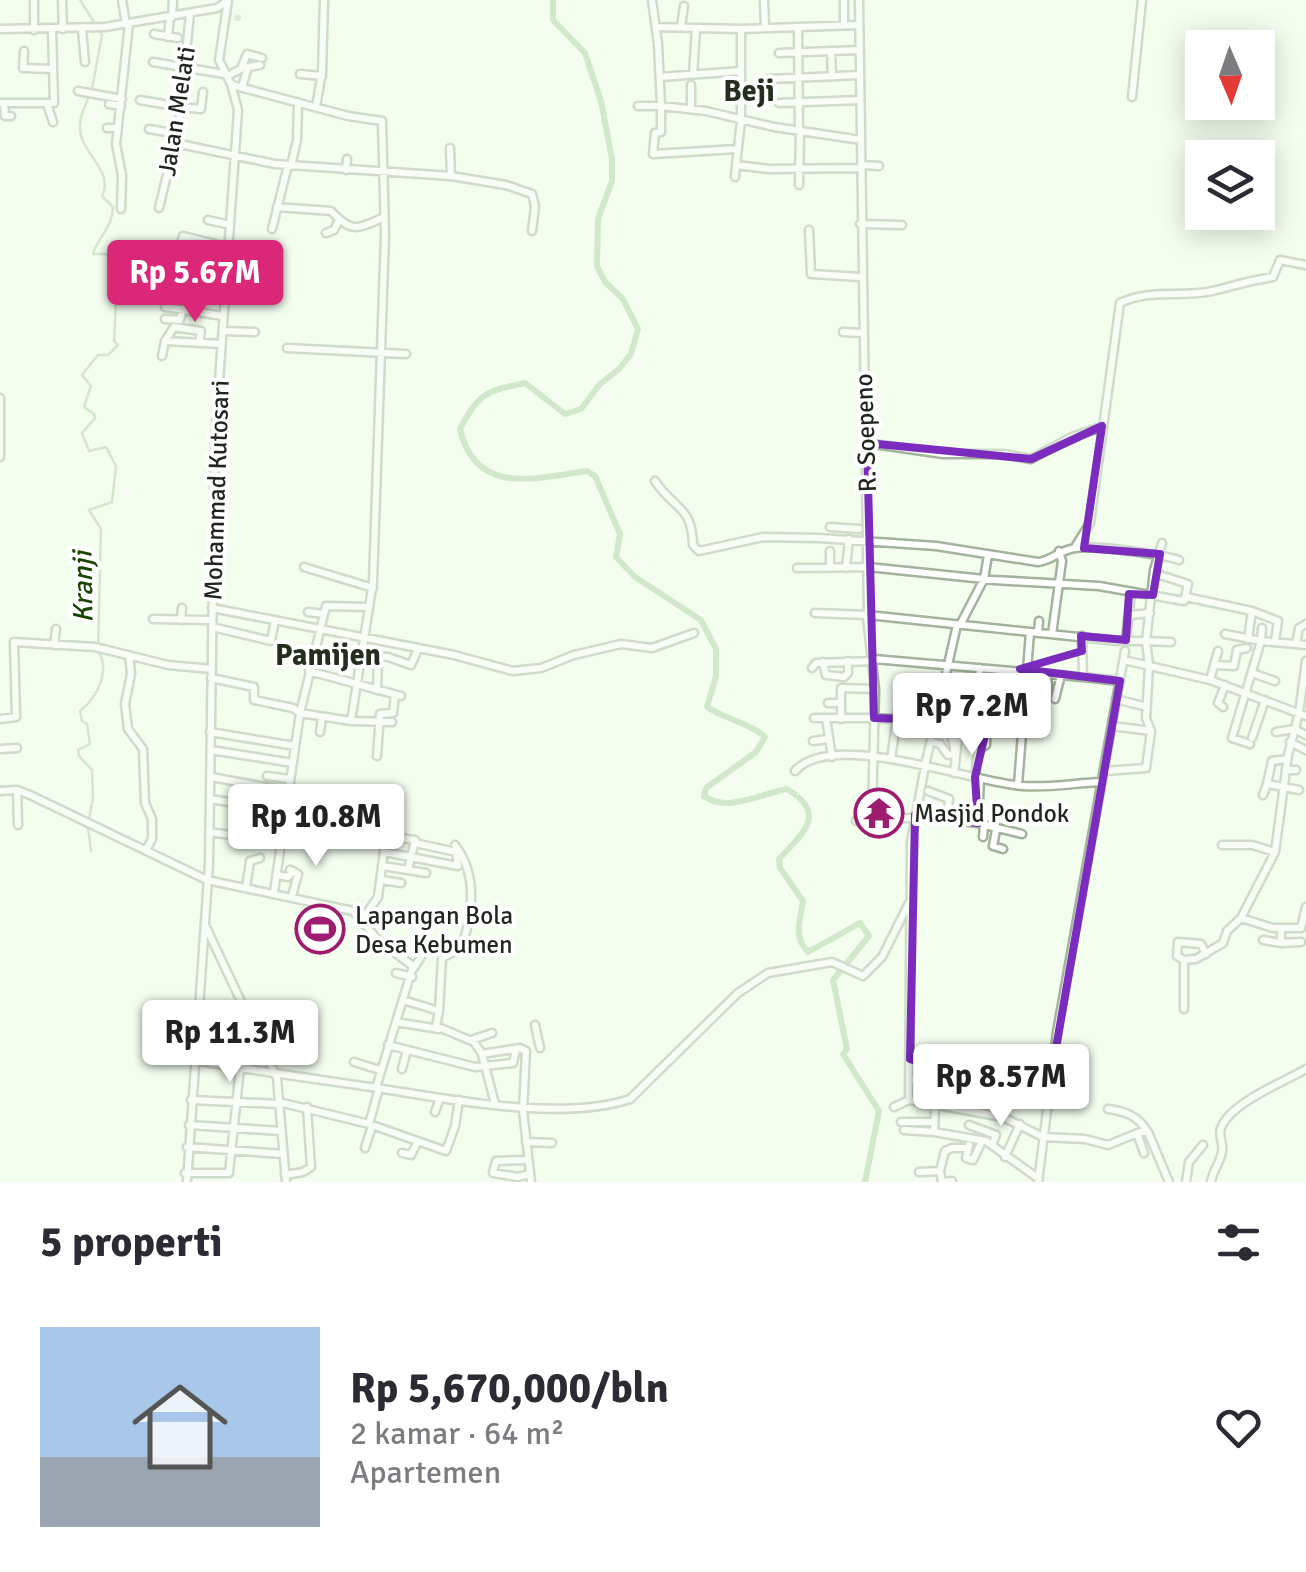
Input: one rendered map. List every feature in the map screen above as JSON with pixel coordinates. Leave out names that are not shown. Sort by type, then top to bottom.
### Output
[{"type":"street","points":[[34,0],[34,30]]},
{"type":"street","points":[[62,0],[64,29]]},
{"type":"street","points":[[121,209],[122,175],[116,156],[130,58],[122,0]]},
{"type":"street","points":[[168,37],[173,0]]},
{"type":"street","points":[[0,29],[100,28],[217,8],[228,0]]},
{"type":"street","name":"Mohammad Kutosari","points":[[186,1178],[206,926],[215,438],[238,110],[219,60],[228,0]]},
{"type":"street","points":[[316,106],[322,76],[324,0]]},
{"type":"street","points":[[652,0],[660,77],[655,87],[660,132],[652,139],[654,158],[737,149]]},
{"type":"street","points":[[764,0],[765,28]]},
{"type":"street","points":[[844,0],[844,25]]},
{"type":"street","name":"R. Soepeno","points":[[859,0],[860,224],[867,443],[864,529],[870,540],[868,616],[876,689],[872,818]]},
{"type":"street","points":[[1132,97],[1142,0]]},
{"type":"street","points":[[681,27],[684,6]]},
{"type":"street","points":[[217,8],[226,15]]},
{"type":"street","name":"Jalan Melati","points":[[159,208],[176,138],[190,13]]},
{"type":"street","points":[[656,27],[741,29],[860,24]]},
{"type":"street","points":[[798,27],[799,185]]},
{"type":"street","points":[[693,75],[696,28]]},
{"type":"street","points":[[82,29],[85,62]]},
{"type":"street","points":[[734,177],[741,121],[741,29]]},
{"type":"street","points":[[11,116],[5,116],[2,104],[55,101],[52,30]]},
{"type":"street","points":[[154,34],[178,38]]},
{"type":"street","points":[[187,49],[196,49]]},
{"type":"street","points":[[24,50],[23,68],[53,69]]},
{"type":"street","points":[[779,53],[860,50]]},
{"type":"street","points":[[831,51],[832,76]]},
{"type":"street","points":[[228,78],[241,69],[247,55],[261,62],[248,67],[242,86]]},
{"type":"street","points":[[154,62],[228,78],[242,86],[348,116],[381,120],[373,588],[363,622],[352,723]]},
{"type":"street","points":[[660,77],[741,71]]},
{"type":"street","points":[[300,74],[322,76]]},
{"type":"street","points":[[769,79],[860,75]]},
{"type":"street","points":[[690,86],[691,108]]},
{"type":"street","points":[[78,91],[121,102]]},
{"type":"street","points":[[140,100],[194,113],[201,109],[204,92]]},
{"type":"street","points":[[778,103],[860,100]]},
{"type":"street","points":[[109,104],[121,102]]},
{"type":"street","points":[[260,219],[273,225],[298,131],[298,102]]},
{"type":"street","points":[[47,104],[53,122]]},
{"type":"street","points":[[638,106],[691,108],[741,121],[861,140]]},
{"type":"street","points":[[108,128],[118,128]]},
{"type":"street","points":[[149,129],[290,166],[451,176],[528,190],[534,200],[532,231]]},
{"type":"street","points":[[298,131],[307,132]]},
{"type":"street","points":[[450,148],[451,176]]},
{"type":"street","points":[[346,170],[347,160]]},
{"type":"street","points":[[736,165],[878,166]]},
{"type":"street","points":[[466,179],[469,189]]},
{"type":"street","points":[[276,207],[331,211],[352,227],[382,218]]},
{"type":"street","points":[[208,220],[230,226]]},
{"type":"street","points":[[326,233],[334,230],[340,220]]},
{"type":"street","points":[[860,224],[902,225]]},
{"type":"street","points":[[809,230],[811,274],[861,277]]},
{"type":"street","points":[[179,249],[183,236],[228,247]]},
{"type":"street","points":[[228,257],[268,262]]},
{"type":"street","points":[[1074,548],[1090,523],[1122,301],[1158,292],[1213,291],[1230,284],[1274,277],[1280,260],[1306,264]]},
{"type":"street","points":[[162,266],[238,278]]},
{"type":"street","points":[[225,299],[256,299]]},
{"type":"street","points":[[165,307],[224,316]]},
{"type":"street","points":[[165,318],[180,320],[183,310]]},
{"type":"street","points":[[162,356],[164,341],[176,327],[201,331],[199,343]]},
{"type":"street","points":[[223,330],[255,332]]},
{"type":"street","points":[[842,332],[862,333]]},
{"type":"street","points":[[164,341],[222,344]]},
{"type":"street","points":[[287,348],[406,354]]},
{"type":"street","points":[[0,398],[0,457]]},
{"type":"street","points":[[867,443],[943,454],[996,453],[1030,459],[1102,426]]},
{"type":"street","points":[[655,481],[692,524],[696,550],[763,537],[870,540],[1042,562],[1059,551],[1074,548],[1160,554],[1180,560]]},
{"type":"street","points":[[830,527],[864,529]]},
{"type":"street","points":[[846,568],[849,540]]},
{"type":"street","points":[[1104,770],[1146,768],[1150,732],[1146,640],[1162,542]]},
{"type":"street","points":[[830,551],[830,568]]},
{"type":"street","points":[[1052,634],[1062,560],[1059,551]]},
{"type":"street","points":[[909,1100],[909,902],[914,817],[958,625],[984,579],[988,555]]},
{"type":"street","points":[[304,567],[373,588]]},
{"type":"street","points":[[797,568],[868,567],[1099,586],[1183,602],[1188,583],[1154,574]]},
{"type":"street","points":[[1126,640],[1131,594]]},
{"type":"street","points":[[1186,597],[1280,622],[1274,641]]},
{"type":"street","points":[[274,892],[300,713],[324,614],[328,605],[369,607]]},
{"type":"street","points":[[182,608],[182,620]]},
{"type":"street","points":[[212,608],[520,671],[615,646],[652,648],[694,633]]},
{"type":"street","points":[[308,612],[324,614]]},
{"type":"street","points":[[1248,644],[1252,612]]},
{"type":"street","points":[[816,613],[1117,641],[1171,642]]},
{"type":"street","points":[[1130,614],[1150,613]]},
{"type":"street","points":[[153,619],[212,623],[270,641],[275,620]]},
{"type":"street","points":[[1018,786],[1026,672],[1039,621]]},
{"type":"street","points":[[1296,644],[1298,628],[1306,624]]},
{"type":"street","points":[[1262,628],[1262,642],[1232,740],[1251,741],[1265,700]]},
{"type":"street","points":[[54,644],[56,629]]},
{"type":"street","points":[[1225,634],[1248,644]]},
{"type":"street","points":[[1082,636],[1083,677]]},
{"type":"street","points":[[1117,641],[1125,655],[1134,660],[1210,680],[1302,715]]},
{"type":"street","points":[[1215,665],[1233,666],[1238,650],[1248,644],[1274,641],[1306,645]]},
{"type":"street","points":[[0,720],[16,716],[12,643],[98,648],[254,687],[254,700],[300,713],[352,723],[392,722]]},
{"type":"street","points":[[392,644],[395,659]]},
{"type":"street","points":[[395,659],[403,646]]},
{"type":"street","points":[[362,655],[412,664],[418,649]]},
{"type":"street","points":[[1210,680],[1218,650]]},
{"type":"street","points":[[129,655],[128,729],[143,750],[145,803],[152,820],[152,839],[146,850]]},
{"type":"street","points":[[1039,1180],[1048,1094],[1125,655]]},
{"type":"street","points":[[377,690],[378,656]]},
{"type":"street","points":[[812,668],[823,662],[874,660],[1120,681]]},
{"type":"street","points":[[823,662],[826,674],[839,677],[848,673],[848,661]]},
{"type":"street","points":[[1206,954],[1201,944],[1178,942],[1177,956],[1184,960],[1194,960],[1206,954],[1224,943],[1227,931],[1241,918],[1275,852],[1290,742],[1302,715],[1306,661]]},
{"type":"street","points":[[1235,662],[1275,682]]},
{"type":"street","points":[[1047,674],[1051,697],[1066,666]]},
{"type":"street","points":[[976,700],[980,668]]},
{"type":"street","points":[[308,671],[398,696],[393,713],[380,714],[377,756]]},
{"type":"street","points":[[1047,685],[1058,685]]},
{"type":"street","points":[[1223,707],[1218,703],[1225,685]]},
{"type":"street","points":[[841,719],[841,688],[876,689]]},
{"type":"street","points":[[1116,699],[1147,707]]},
{"type":"street","points":[[828,702],[840,702]]},
{"type":"street","points":[[814,718],[898,715],[936,722],[1023,726]]},
{"type":"street","points":[[891,759],[898,715]]},
{"type":"street","points":[[320,732],[322,718]]},
{"type":"street","points":[[826,718],[832,757]]},
{"type":"street","points":[[930,742],[940,744],[948,755],[954,754],[949,722]]},
{"type":"street","points":[[954,773],[960,722]]},
{"type":"street","points":[[983,837],[975,777],[978,750],[986,745],[987,723]]},
{"type":"street","points":[[1112,726],[1150,732]]},
{"type":"street","points":[[1276,732],[1294,729],[1306,735]]},
{"type":"street","points":[[210,732],[295,746]]},
{"type":"street","points":[[813,740],[828,739]]},
{"type":"street","points":[[1290,742],[1306,750]]},
{"type":"street","points":[[0,749],[17,748]]},
{"type":"street","points":[[211,750],[293,763]]},
{"type":"street","points":[[794,771],[804,763],[873,754],[1018,786],[1102,782]]},
{"type":"street","points":[[1263,795],[1272,761],[1287,759]]},
{"type":"street","points":[[1286,770],[1296,770]]},
{"type":"street","points":[[267,776],[290,779]]},
{"type":"street","points":[[211,777],[289,790]]},
{"type":"street","points":[[967,785],[975,777]]},
{"type":"street","points":[[1267,784],[1299,790]]},
{"type":"street","points":[[18,790],[18,825]]},
{"type":"street","points":[[0,791],[18,790],[207,880],[347,908],[379,941],[412,963],[413,972]]},
{"type":"street","points":[[928,791],[946,797],[947,819]]},
{"type":"street","points":[[210,799],[303,817]]},
{"type":"street","points":[[240,836],[242,804]]},
{"type":"street","points":[[856,821],[947,819],[1022,834]]},
{"type":"street","points":[[996,830],[993,846],[1004,849]]},
{"type":"street","points":[[209,832],[282,842]]},
{"type":"street","points":[[362,920],[378,897],[386,836],[415,840],[408,870]]},
{"type":"street","points":[[384,852],[458,866],[456,852],[414,843]]},
{"type":"street","points":[[440,1029],[436,1026],[442,958],[462,948],[473,893],[456,845]]},
{"type":"street","points":[[1222,845],[1252,845],[1275,852]]},
{"type":"street","points":[[246,888],[250,862],[260,858]]},
{"type":"street","points":[[383,866],[426,874]]},
{"type":"street","points":[[277,875],[288,877],[292,870],[298,874],[292,896]]},
{"type":"street","points":[[382,880],[402,883]]},
{"type":"street","points":[[194,1060],[495,1104],[594,1105],[630,1099],[738,993],[762,976],[776,970],[837,963],[862,976],[882,957],[909,902]]},
{"type":"street","points":[[1241,918],[1281,929],[1302,928],[1306,907]]},
{"type":"street","points":[[206,926],[273,1073],[280,1103],[285,1178],[311,1167],[307,1107]]},
{"type":"street","points":[[1281,929],[1281,943]]},
{"type":"street","points":[[365,1148],[380,1070],[422,955],[424,933]]},
{"type":"street","points":[[1263,940],[1301,942]]},
{"type":"street","points":[[203,945],[213,941]]},
{"type":"street","points":[[1184,960],[1184,1009]]},
{"type":"street","points":[[396,972],[413,972]]},
{"type":"street","points":[[403,1000],[439,1011]]},
{"type":"street","points":[[396,1022],[440,1029],[471,1040],[482,1054],[495,1104]]},
{"type":"street","points":[[482,1054],[543,1047],[535,1025]]},
{"type":"street","points":[[471,1040],[492,1033]]},
{"type":"street","points":[[388,1045],[476,1066],[513,1063],[516,1049]]},
{"type":"street","points":[[402,1068],[407,1050]]},
{"type":"street","points":[[526,1050],[522,1106],[530,1178],[493,1172],[496,1161],[527,1160]]},
{"type":"street","points":[[910,1059],[953,1065],[1048,1094]]},
{"type":"street","points":[[354,1062],[380,1070]]},
{"type":"street","points":[[186,1178],[228,1175],[240,1068]]},
{"type":"street","points":[[1211,1182],[1223,1150],[1220,1133],[1224,1124],[1244,1102],[1306,1069]]},
{"type":"street","points":[[909,1080],[950,1079],[972,1090]]},
{"type":"street","points":[[435,1112],[440,1098]]},
{"type":"street","points":[[190,1100],[307,1107],[447,1151],[460,1100]]},
{"type":"street","points":[[894,1107],[909,1100],[973,1111],[1020,1124],[1042,1137],[1085,1139],[1104,1145],[1148,1132]]},
{"type":"street","points":[[934,1132],[935,1107]]},
{"type":"street","points":[[1108,1109],[1124,1111],[1141,1121],[1169,1182]]},
{"type":"street","points":[[973,1111],[967,1159],[974,1160],[982,1141]]},
{"type":"street","points":[[934,1122],[902,1126],[968,1142]]},
{"type":"street","points":[[1005,1157],[1020,1124]]},
{"type":"street","points":[[188,1125],[270,1127],[281,1131]]},
{"type":"street","points":[[970,1125],[996,1135],[992,1146]]},
{"type":"street","points":[[1104,1145],[1111,1132]]},
{"type":"street","points":[[1138,1133],[1144,1153]]},
{"type":"street","points":[[952,1182],[942,1182],[940,1171],[947,1149],[982,1141],[1039,1180]]},
{"type":"street","points":[[402,1154],[411,1155],[417,1142]]},
{"type":"street","points":[[526,1142],[552,1143]]},
{"type":"street","points":[[1186,1182],[1189,1162],[1203,1145]]},
{"type":"street","points":[[186,1147],[283,1154]]},
{"type":"street","points":[[919,1172],[940,1171]]},
{"type":"highlighted area","points":[[1102,426],[1084,548],[1160,554],[1153,595],[1129,594],[1126,640],[1081,636],[1082,651],[1020,669],[1120,681],[1048,1094],[910,1059],[915,815],[978,823],[975,777],[988,722],[874,718],[867,443],[1031,459]]},
{"type":"green space","name":"Lapangan Bola Desa Kebumen","points":[[309,901],[343,911],[331,955],[299,947]]},
{"type":"waterway","name":"Kranji","points":[[80,0],[102,35],[92,89]]},
{"type":"waterway","points":[[553,0],[553,20],[585,53],[601,101],[612,159],[612,181],[598,219],[597,266],[605,282],[623,299],[638,329],[631,354],[581,409],[565,414],[525,383],[485,396],[460,429],[468,451],[479,465],[494,474],[529,479],[587,471],[595,476],[620,534],[616,557],[635,577],[701,620],[716,649],[716,676],[707,707],[765,737],[756,752],[706,788],[704,796],[733,803],[787,789],[807,807],[808,823],[779,859],[780,868],[803,901],[800,941],[808,952],[860,923],[869,936],[833,980],[847,1049],[843,1054],[879,1111],[865,1182]]},
{"type":"waterway","name":"Kranji","points":[[89,96],[80,120],[81,137],[104,178],[102,196],[113,207],[93,254],[111,258],[122,279],[116,302],[114,341],[118,345],[108,355],[98,355],[82,375],[91,386],[84,407],[95,418],[82,433],[89,451],[106,447],[116,466],[112,502],[89,510],[101,529],[98,651],[103,667],[97,691],[80,711],[90,744],[78,750],[92,770],[89,819]]},
{"type":"waterway","name":"Kranji","points":[[88,827],[91,851]]},
{"type":"tunnel","points":[[226,15],[242,19]]},
{"type":"place","name":"Masjid Pondok","points":[[879,813]]},
{"type":"place","name":"Lapangan Bola Desa Kebumen","points":[[320,929]]},
{"type":"district","name":"Beji","points":[[749,91]]},
{"type":"district","name":"Pamijen","points":[[328,655]]}]
